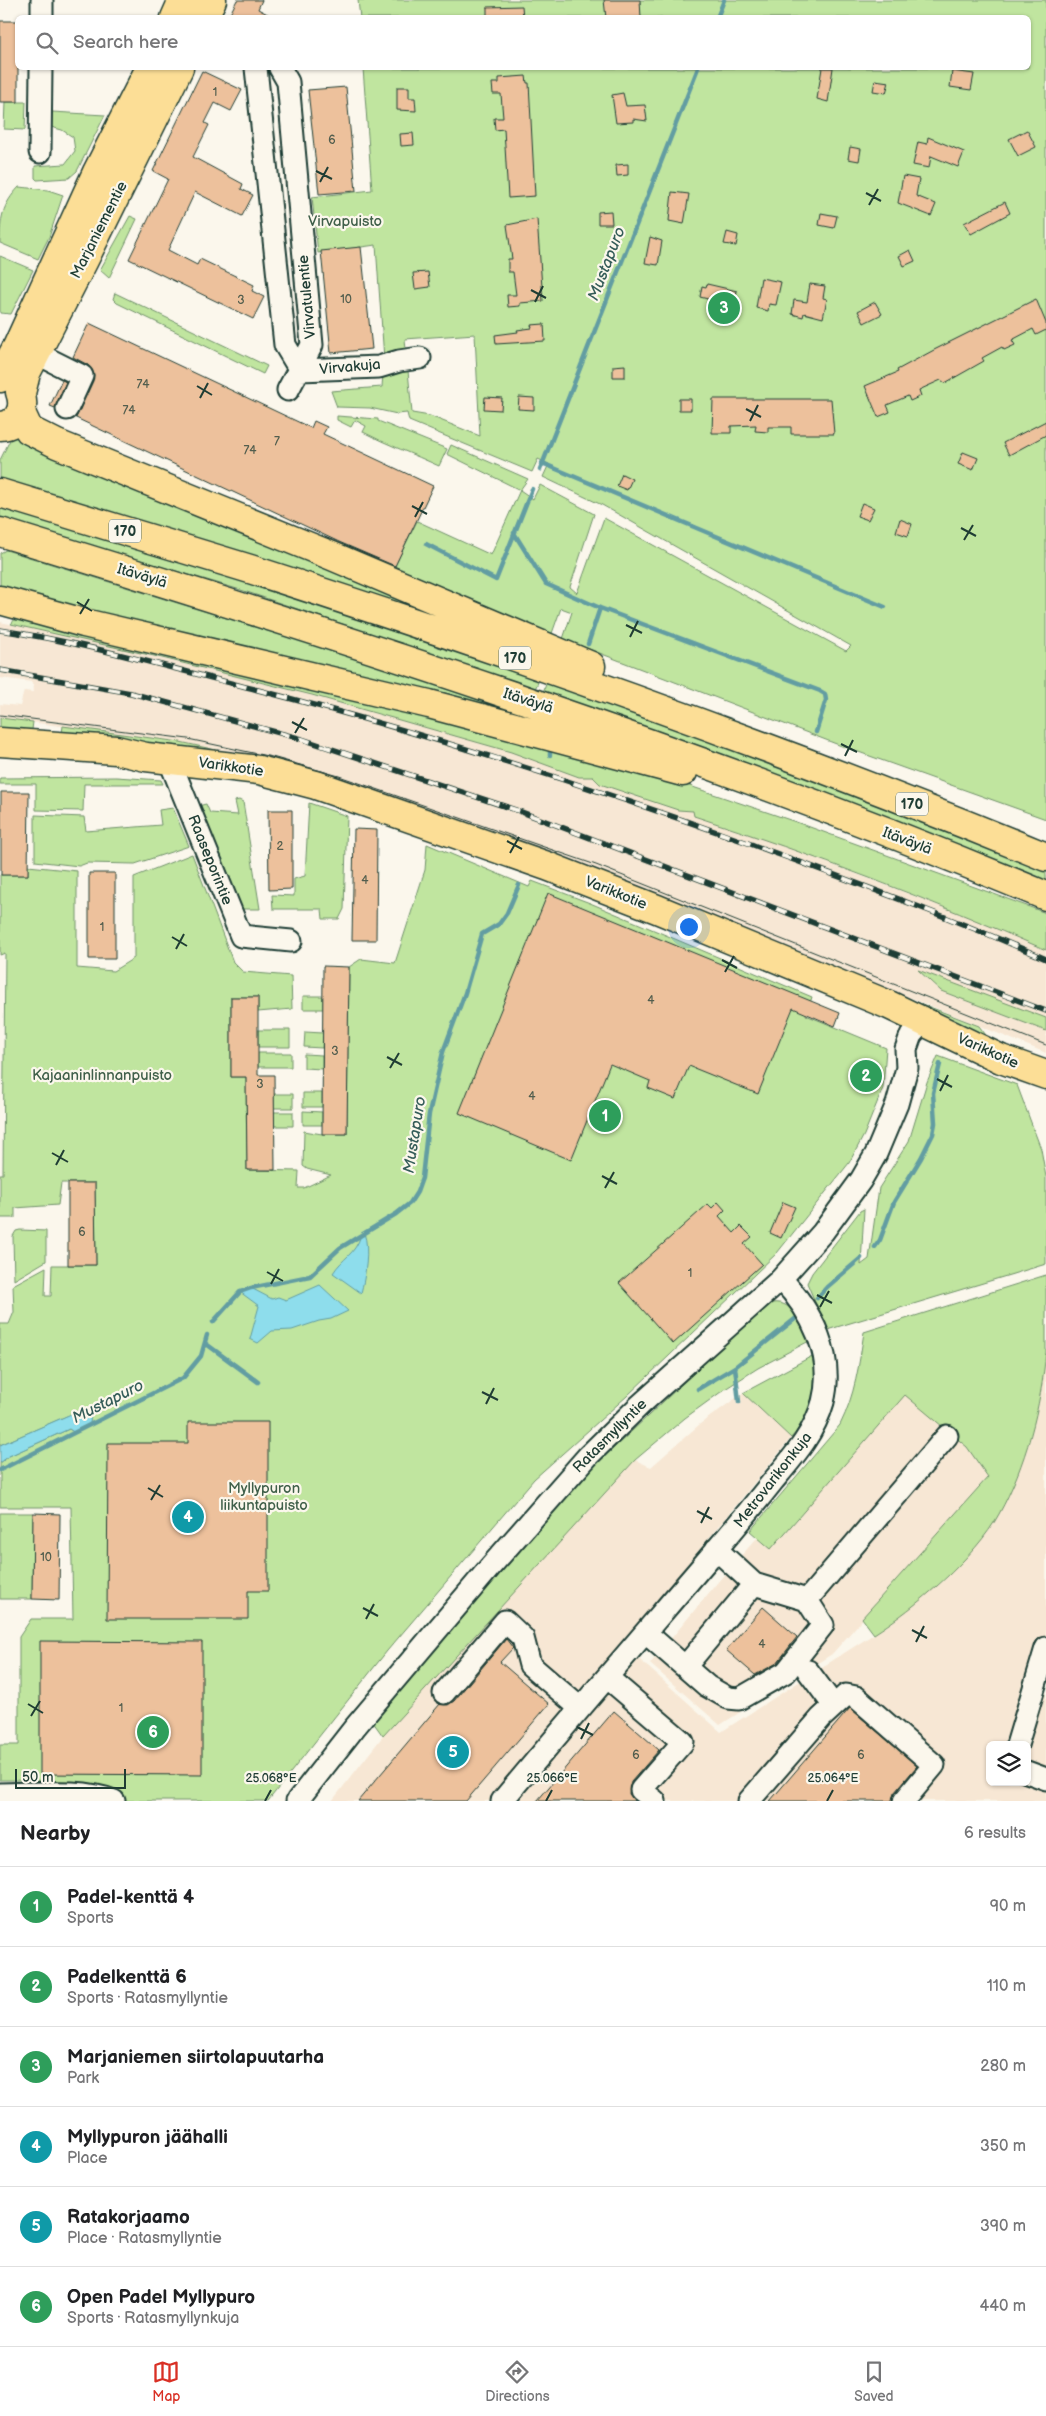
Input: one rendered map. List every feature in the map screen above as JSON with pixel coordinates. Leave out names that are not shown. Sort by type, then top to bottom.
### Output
[{"type":"main road","points":[[176,15],[183,0]]},
{"type":"main road","points":[[204,15],[212,0]]},
{"type":"main road","name":"Marjaniementie","points":[[7,407],[23,334],[97,172],[149,70]]},
{"type":"main road","name":"Marjaniementie","points":[[7,407],[23,380],[178,70]]},
{"type":"main road","points":[[7,407],[29,430],[57,444],[332,556],[572,658],[779,752]]},
{"type":"main road","name":"170","points":[[0,493],[250,569],[577,678],[779,752],[1046,857]]},
{"type":"main road","name":"Itäväylä","points":[[0,532],[236,604],[554,709],[824,809],[1046,896]]},
{"type":"main road","points":[[0,600],[84,623],[429,704],[824,809]]},
{"type":"main road","points":[[0,742],[116,750],[158,758]]},
{"type":"main road","points":[[0,761],[158,758]]},
{"type":"main road","name":"Varikkotie","points":[[158,758],[259,770],[289,776],[388,809],[556,869],[924,1020],[1002,1059],[1046,1075]]},
{"type":"street","points":[[42,0],[42,15]]},
{"type":"street","points":[[40,152],[41,70]]},
{"type":"street","name":"Virvatulentie","points":[[256,70],[285,345],[300,370]]},
{"type":"street","name":"Virvatulentie","points":[[283,71],[299,207],[312,345],[300,370]]},
{"type":"street","points":[[271,210],[299,207]]},
{"type":"street","points":[[36,353],[82,376],[67,409]]},
{"type":"street","name":"Virvakuja","points":[[300,370],[380,367],[410,359]]},
{"type":"street","points":[[288,390],[300,370]]},
{"type":"street","name":"Raaseporintie","points":[[158,758],[241,936],[291,941]]},
{"type":"street","name":"Ratasmyllyntie","points":[[297,1801],[355,1727],[472,1588],[588,1456],[640,1404],[781,1279],[823,1232],[861,1180],[876,1154],[897,1104],[907,1068],[918,1055],[924,1041],[924,1020]]},
{"type":"street","name":"Metrovarikonkuja","points":[[502,1801],[580,1708],[646,1634],[803,1445],[811,1432],[823,1400],[826,1379],[818,1334],[804,1304],[781,1279]]},
{"type":"street","points":[[807,1600],[947,1436]]},
{"type":"street","points":[[646,1634],[708,1686],[728,1698],[739,1699],[786,1672],[824,1625],[807,1600],[754,1584],[716,1550]]},
{"type":"street","points":[[685,1667],[754,1584]]},
{"type":"street","points":[[444,1693],[505,1621],[523,1638],[530,1665],[580,1708]]},
{"type":"street","points":[[1018,1741],[1046,1648]]},
{"type":"street","points":[[808,1671],[834,1706]]},
{"type":"street","points":[[608,1678],[683,1742],[642,1790],[654,1801]]},
{"type":"street","points":[[749,1801],[821,1718],[846,1695],[856,1698],[934,1765],[904,1801]]},
{"type":"street","points":[[1031,1773],[1046,1778]]},
{"type":"street","points":[[0,1794],[81,1794],[102,1796],[114,1801]]},
{"type":"shaded area","points":[[0,622],[70,636],[312,695],[511,752],[579,777],[593,777],[600,784],[678,810],[693,811],[694,816],[771,841],[969,917],[1046,950],[1046,1018],[919,971],[941,991],[1046,1031],[1046,1053],[678,903],[275,763],[180,742],[0,718],[0,704],[20,706],[24,691],[33,692],[34,689],[32,682],[0,678]]},
{"type":"shaded area","points":[[1046,1350],[1046,1801],[332,1801],[383,1736],[549,1548],[635,1460],[651,1467],[700,1424],[743,1393],[791,1438],[622,1644],[721,1732],[888,1625],[944,1580],[989,1530],[1037,1408]]},
{"type":"shaded area","points":[[905,1394],[967,1447],[988,1477],[832,1654],[720,1725],[650,1664],[757,1538],[771,1549]]},
{"type":"green space","name":"Virvapuisto","points":[[358,0],[1046,0],[1046,819],[839,745],[563,639],[572,612],[561,608],[550,639],[394,568],[417,521],[491,555],[520,490],[533,499],[540,485],[594,514],[570,587],[577,593],[604,518],[846,651],[851,646],[602,505],[543,477],[549,464],[538,459],[532,472],[409,421],[407,413],[397,414],[370,408],[337,407],[331,391],[382,387],[384,359],[376,245],[318,253],[312,197],[372,190],[363,70],[1031,70],[1031,15],[360,15]],"holes":[[[475,334],[480,436],[430,416],[412,413],[405,339]]]},
{"type":"green space","points":[[47,70],[52,70],[52,112],[105,115],[77,171],[69,178],[37,180],[35,178],[35,166],[65,164],[75,151],[73,137],[62,130],[51,127]]},
{"type":"green space","points":[[5,102],[26,102],[25,130],[4,129]]},
{"type":"green space","points":[[19,187],[48,190],[63,195],[49,237],[38,259],[0,243],[3,213],[9,200]]},
{"type":"green space","points":[[130,216],[137,219],[109,278],[100,270]]},
{"type":"green space","points":[[0,256],[33,270],[11,314],[0,313]]},
{"type":"green space","points":[[115,293],[267,366],[263,374],[117,303],[113,299]]},
{"type":"green space","points":[[337,416],[378,419],[378,421],[447,449],[439,466],[363,432],[366,426],[355,420],[351,427],[337,420]]},
{"type":"green space","points":[[12,436],[399,592],[470,630],[252,555],[0,480],[0,460]]},
{"type":"green space","points":[[451,445],[528,479],[520,490],[447,454]]},
{"type":"green space","points":[[0,507],[246,581],[539,680],[535,689],[244,591],[0,519]]},
{"type":"green space","points":[[6,550],[378,665],[578,732],[0,592],[0,553]]},
{"type":"green space","points":[[16,618],[378,700],[675,781],[796,822],[1046,913],[1046,950],[872,879],[694,816],[693,811],[678,810],[600,784],[593,777],[579,777],[511,752],[312,695],[154,656],[11,624]]},
{"type":"green space","points":[[547,682],[775,764],[1046,870],[1046,881],[773,774],[543,692]]},
{"type":"green space","points":[[0,718],[33,722],[31,737],[0,738]]},
{"type":"green space","points":[[63,726],[180,742],[275,763],[61,740]]},
{"type":"green space","points":[[116,777],[161,780],[163,784],[84,784],[83,811],[36,810],[36,784],[0,784],[0,778]]},
{"type":"green space","points":[[235,801],[243,802],[260,909],[240,909],[198,806],[206,804],[210,813],[238,815]]},
{"type":"green space","points":[[309,803],[347,816],[344,909],[339,919],[323,919],[322,909],[273,909],[272,895],[294,896],[294,879],[305,876]]},
{"type":"green space","points":[[173,808],[189,846],[135,864],[87,863],[79,866],[35,861],[35,815],[84,817],[86,831],[161,825],[159,810]]},
{"type":"green space","points":[[427,844],[529,887],[532,881],[590,903],[812,997],[806,1015],[886,1048],[883,1088],[864,1135],[849,1163],[777,1253],[627,1396],[534,1479],[387,1651],[268,1801],[23,1801],[21,1780],[0,1780],[0,1745],[19,1745],[19,1637],[31,1619],[73,1619],[71,1507],[0,1507],[0,1463],[9,1456],[69,1429],[74,1432],[67,1416],[0,1445],[0,1324],[9,1324],[14,1312],[13,1285],[46,1267],[45,1296],[51,1296],[52,1265],[96,1265],[95,1183],[61,1183],[58,1205],[15,1208],[15,1218],[0,1218],[0,1174],[3,1174],[5,953],[0,955],[0,875],[28,875],[28,866],[77,871],[77,968],[113,971],[134,958],[134,877],[192,854],[233,962],[243,972],[291,976],[292,1009],[258,1012],[258,997],[231,997],[231,1077],[246,1077],[247,1170],[299,1171],[298,1188],[304,1188],[331,1175],[307,1169],[303,1166],[304,1131],[322,1134],[347,1134],[349,967],[361,959],[395,963],[425,870]]},
{"type":"green space","points":[[918,970],[1046,1018],[1046,1031],[941,991]]},
{"type":"green space","points":[[303,996],[323,996],[323,1009],[303,1009]]},
{"type":"green space","points":[[901,996],[979,1026],[992,1043]]},
{"type":"green space","points":[[258,1030],[290,1030],[290,1047],[258,1047]]},
{"type":"green space","points":[[305,1032],[323,1033],[322,1048],[304,1047]]},
{"type":"green space","points":[[258,1053],[291,1053],[291,1067],[258,1067]]},
{"type":"green space","points":[[304,1054],[322,1055],[322,1069],[304,1068]]},
{"type":"green space","points":[[938,1056],[1017,1085],[1041,1149],[1046,1177],[1046,1264],[827,1330],[807,1283],[812,1273],[860,1211],[864,1209],[861,1265],[869,1259],[879,1188],[909,1141],[927,1082]]},
{"type":"green space","points":[[303,1093],[322,1093],[322,1107],[303,1107]]},
{"type":"green space","points":[[274,1094],[293,1094],[293,1108],[274,1108]]},
{"type":"green space","points":[[303,1111],[322,1112],[322,1125],[303,1125]]},
{"type":"green space","points":[[274,1112],[293,1112],[293,1126],[274,1126]]},
{"type":"green space","points":[[16,1231],[46,1231],[46,1261],[14,1280],[13,1236]]},
{"type":"green space","points":[[1046,1275],[1046,1351],[1044,1372],[1031,1435],[1009,1495],[989,1530],[960,1564],[926,1596],[874,1634],[862,1618],[988,1477],[967,1447],[905,1395],[771,1549],[750,1531],[840,1425],[853,1391],[864,1332]]},
{"type":"green space","points":[[772,1303],[780,1303],[792,1309],[811,1340],[758,1368],[725,1389],[685,1418],[635,1460],[383,1736],[373,1722],[583,1477],[748,1322]]},
{"type":"green space","points":[[814,1355],[816,1389],[813,1400],[805,1419],[791,1438],[743,1393]]},
{"type":"green space","points":[[0,1513],[33,1513],[32,1599],[0,1599]]},
{"type":"water","points":[[364,1233],[367,1255],[361,1293],[333,1273],[356,1247],[361,1235]]},
{"type":"water","points":[[320,1285],[348,1311],[331,1319],[292,1330],[272,1331],[258,1343],[250,1339],[259,1306],[240,1292],[251,1288],[272,1299],[278,1297],[286,1300]]},
{"type":"water","points":[[85,1408],[91,1410],[90,1425],[75,1433],[69,1429],[9,1456],[0,1463],[0,1445]]},
{"type":"building","points":[[237,0],[262,0],[258,9],[269,15],[230,15]]},
{"type":"building","points":[[604,0],[640,0],[641,15],[606,15]]},
{"type":"building","points":[[522,6],[523,15],[487,15],[487,7]]},
{"type":"building","points":[[0,21],[15,21],[15,70],[18,70],[18,102],[0,102]]},
{"type":"building","points":[[822,70],[833,70],[828,102],[817,99]]},
{"type":"building","points":[[202,71],[242,90],[231,111],[215,103],[205,123],[209,125],[193,157],[243,184],[241,189],[253,195],[242,216],[195,192],[168,250],[197,265],[200,259],[254,285],[252,291],[264,297],[253,319],[129,259],[168,179],[153,171]]},
{"type":"building","points":[[952,71],[974,74],[971,90],[950,87]]},
{"type":"building","points":[[526,76],[527,83],[529,83],[535,196],[508,198],[504,129],[495,130],[494,118],[503,118],[501,94],[493,94],[492,83],[499,83],[499,78]]},
{"type":"building","points":[[875,80],[889,82],[886,93],[873,91]]},
{"type":"building","points":[[346,87],[356,191],[319,194],[308,90]]},
{"type":"building","points":[[397,87],[409,87],[409,98],[415,98],[416,111],[397,110]]},
{"type":"building","points":[[623,93],[626,106],[645,105],[647,121],[633,119],[633,122],[616,123],[612,95]]},
{"type":"building","points":[[1027,130],[1036,147],[1018,156],[1009,139]]},
{"type":"building","points":[[413,133],[414,145],[401,146],[400,134]]},
{"type":"building","points":[[928,137],[964,152],[958,167],[931,156],[929,168],[913,165],[918,142],[927,144]]},
{"type":"building","points":[[850,147],[861,149],[859,161],[848,159]]},
{"type":"building","points":[[628,164],[628,175],[617,176],[616,165]]},
{"type":"building","points":[[903,176],[919,179],[916,196],[936,204],[931,216],[898,203]]},
{"type":"building","points":[[672,192],[689,194],[684,224],[669,221]]},
{"type":"building","points":[[1005,202],[1010,213],[971,234],[964,223]]},
{"type":"building","points":[[611,211],[612,224],[598,224],[598,212]]},
{"type":"building","points":[[821,213],[837,216],[834,228],[819,225]]},
{"type":"building","points":[[537,219],[543,301],[520,303],[520,306],[508,307],[507,295],[516,295],[513,272],[508,272],[508,259],[512,259],[507,225]]},
{"type":"building","points":[[727,232],[738,235],[736,246],[724,244]]},
{"type":"building","points":[[650,237],[662,241],[658,265],[645,263]]},
{"type":"building","points":[[361,247],[372,349],[331,353],[321,251]]},
{"type":"building","points":[[910,250],[915,261],[904,266],[899,256]]},
{"type":"building","points":[[428,272],[430,287],[415,289],[413,273]]},
{"type":"building","points":[[761,278],[781,282],[776,305],[769,304],[768,311],[756,308]]},
{"type":"building","points":[[707,284],[737,291],[734,306],[708,301],[708,299],[700,297],[702,286],[706,287]]},
{"type":"building","points":[[810,284],[825,286],[823,298],[827,299],[823,318],[804,313],[803,317],[792,314],[794,300],[807,302]]},
{"type":"building","points":[[1036,299],[1046,323],[1046,330],[1036,335],[1033,329],[1012,340],[1015,345],[1004,350],[1002,347],[982,358],[984,361],[945,383],[941,380],[919,390],[921,396],[910,401],[908,396],[887,405],[890,412],[878,417],[865,386],[898,372],[897,370],[934,350]]},
{"type":"building","points":[[875,302],[882,314],[864,323],[858,311]]},
{"type":"building","points":[[89,323],[311,428],[314,421],[327,427],[323,434],[433,486],[395,566],[339,542],[76,418],[94,375],[88,365],[73,357]]},
{"type":"building","points":[[544,324],[545,341],[496,344],[495,335],[518,332],[517,330],[532,328],[531,325]]},
{"type":"building","points":[[625,365],[625,377],[613,377],[613,366]]},
{"type":"building","points":[[62,380],[66,382],[55,408],[50,406]]},
{"type":"building","points":[[485,397],[502,398],[501,410],[484,409]]},
{"type":"building","points":[[519,397],[534,398],[534,410],[518,409]]},
{"type":"building","points":[[679,399],[691,399],[691,410],[679,410]]},
{"type":"building","points":[[713,399],[831,399],[834,434],[791,434],[791,427],[768,427],[768,432],[755,431],[756,425],[731,426],[731,433],[712,433]]},
{"type":"building","points":[[1046,421],[1046,435],[1009,455],[1003,443]]},
{"type":"building","points":[[963,452],[978,458],[973,470],[958,464]]},
{"type":"building","points":[[622,474],[632,479],[627,490],[617,486]]},
{"type":"building","points":[[862,503],[874,508],[868,520],[857,516]]},
{"type":"building","points":[[900,519],[912,524],[908,536],[896,532]]},
{"type":"building","points":[[1,792],[29,792],[28,875],[1,875]]},
{"type":"building","points":[[268,810],[292,810],[292,889],[269,890]]},
{"type":"building","points":[[354,829],[377,830],[376,940],[352,940]]},
{"type":"building","points":[[89,873],[115,873],[115,959],[89,959]]},
{"type":"building","points":[[548,893],[840,1013],[835,1026],[793,1008],[758,1094],[689,1066],[675,1099],[648,1088],[650,1081],[610,1064],[571,1160],[459,1113]]},
{"type":"building","points":[[323,966],[349,967],[347,1134],[322,1134]]},
{"type":"building","points":[[231,997],[258,997],[258,1075],[274,1075],[275,1170],[247,1170],[246,1077],[231,1077]]},
{"type":"building","points":[[68,1183],[95,1183],[96,1265],[68,1265]]},
{"type":"building","points":[[718,1202],[725,1210],[719,1216],[734,1233],[741,1226],[752,1237],[744,1244],[762,1264],[673,1344],[619,1283],[708,1204],[712,1208]]},
{"type":"building","points":[[783,1202],[795,1207],[781,1238],[770,1233]]},
{"type":"building","points":[[188,1422],[268,1422],[268,1591],[248,1591],[248,1619],[107,1619],[108,1443],[188,1443]]},
{"type":"building","points":[[33,1513],[60,1514],[59,1600],[32,1599]]},
{"type":"building","points":[[763,1607],[797,1637],[777,1663],[755,1675],[726,1650]]},
{"type":"building","points":[[506,1639],[513,1648],[500,1662],[549,1704],[466,1801],[358,1801],[440,1704],[448,1705],[454,1701]]},
{"type":"building","points":[[40,1641],[202,1642],[202,1775],[40,1774]]},
{"type":"building","points":[[850,1708],[917,1766],[894,1793],[892,1801],[770,1801]]},
{"type":"building","points":[[614,1711],[659,1750],[631,1782],[629,1794],[635,1801],[537,1801]]},
{"type":"waterway","name":"Mustapuro","points":[[718,15],[724,0]]},
{"type":"waterway","name":"Mustapuro","points":[[540,470],[697,70]]},
{"type":"waterway","points":[[542,463],[885,607]]},
{"type":"waterway","points":[[426,544],[496,580],[532,489]]},
{"type":"waterway","name":"Mustapuro","points":[[514,533],[546,584],[600,608],[588,644]]},
{"type":"waterway","points":[[600,608],[820,691],[825,694],[826,700],[816,732]]},
{"type":"waterway","name":"Mustapuro","points":[[213,1322],[240,1292],[310,1276],[340,1248],[396,1214],[410,1203],[417,1192],[422,1178],[429,1114],[443,1052],[465,993],[482,934],[499,924],[507,913],[519,885]]},
{"type":"waterway","points":[[875,1247],[880,1240],[894,1202],[921,1158],[933,1134],[935,1123],[933,1093],[940,1064]]},
{"type":"waterway","points":[[817,1298],[861,1258]]},
{"type":"waterway","points":[[698,1389],[735,1367],[795,1319]]},
{"type":"waterway","name":"Mustapuro","points":[[0,1470],[183,1378],[201,1356],[207,1335]]},
{"type":"waterway","points":[[205,1343],[258,1382]]},
{"type":"waterway","points":[[735,1367],[739,1402]]},
{"type":"tram line","points":[[0,715],[188,739],[272,757],[339,776],[596,865],[1046,1045]]},
{"type":"railway","points":[[0,630],[97,649],[258,690],[382,724],[504,761],[748,843],[935,913],[1046,959]]},
{"type":"railway","points":[[0,670],[131,693],[302,739],[519,811],[1046,1011]]},
{"type":"place","name":"Marjaniemen siirtolapuutarha","points":[[724,308]]},
{"type":"place","name":"Padelkenttä 6","points":[[866,1076]]},
{"type":"place","name":"Padel-kenttä 4","points":[[605,1116]]},
{"type":"place","name":"Myllypuron jäähalli","points":[[188,1517]]},
{"type":"place","name":"Open Padel Myllypuro","points":[[153,1732]]},
{"type":"place","name":"Ratakorjaamo","points":[[453,1752]]},
{"type":"park label","name":"Kajaaninlinnanpuisto","points":[[102,1075]]},
{"type":"park label","name":"Myllypuron liikuntapuisto","points":[[264,1496]]}]
